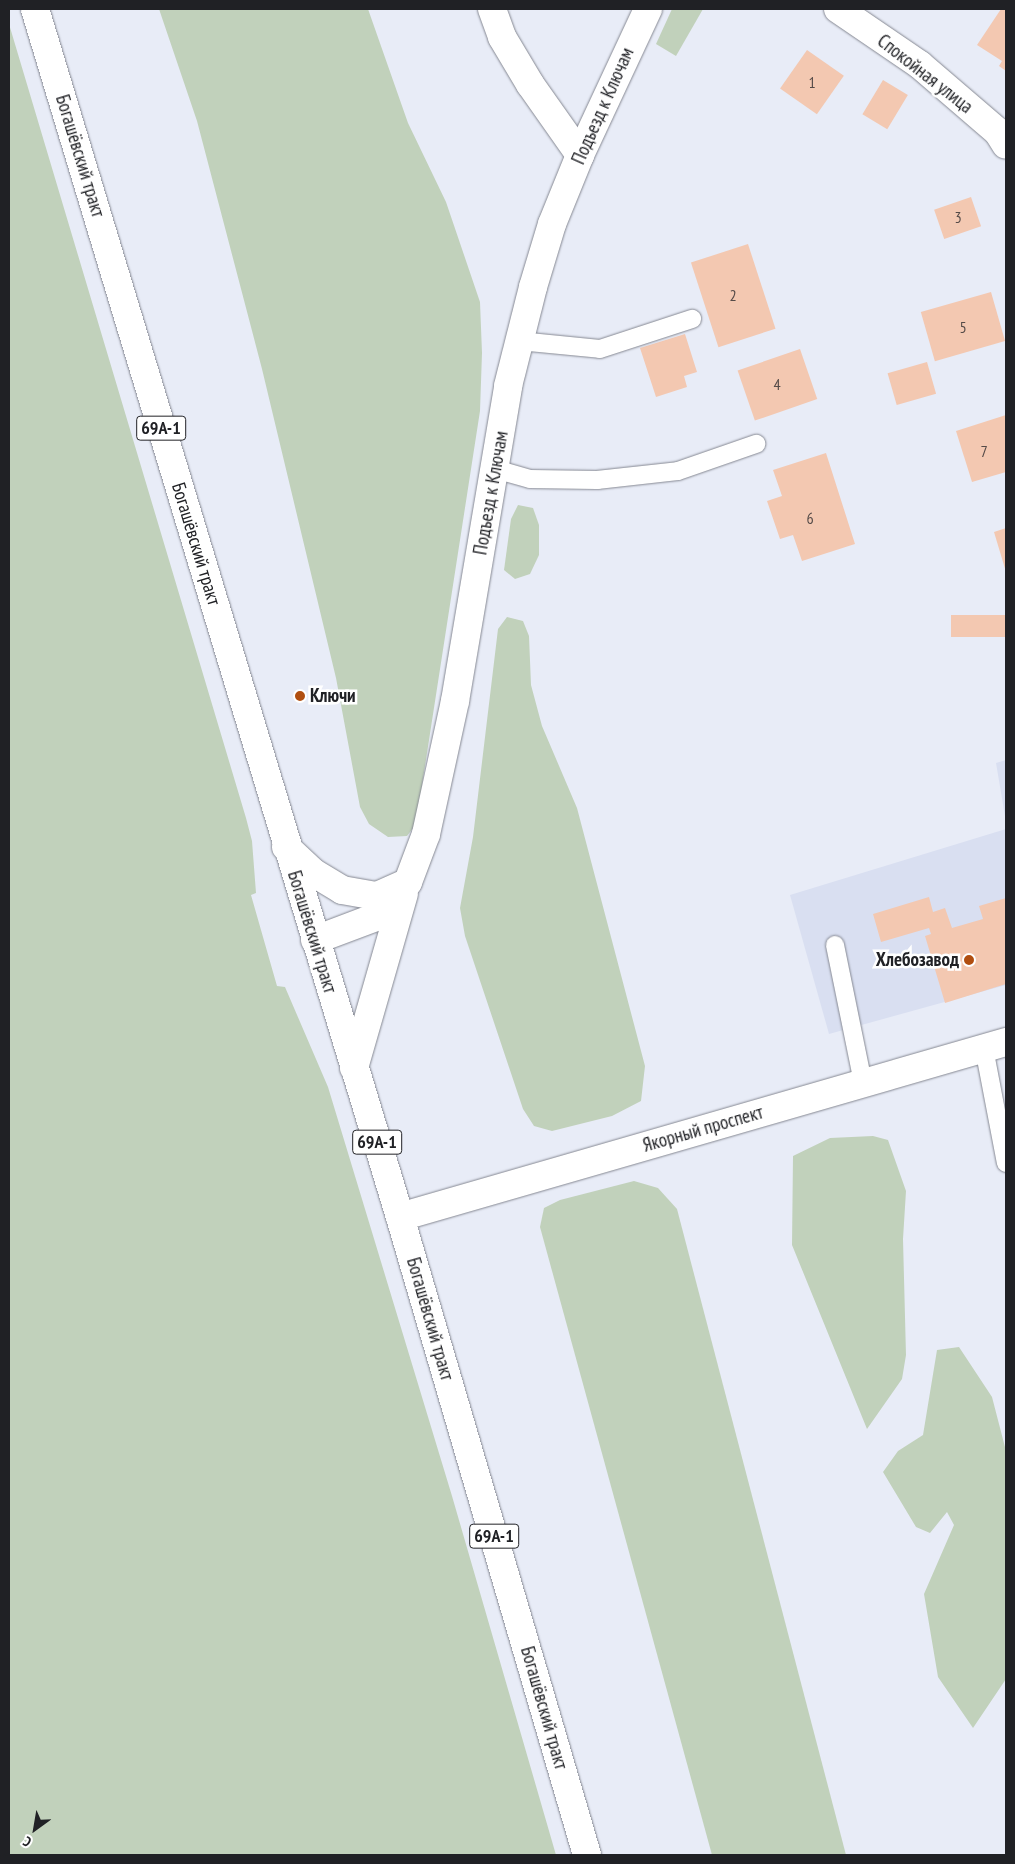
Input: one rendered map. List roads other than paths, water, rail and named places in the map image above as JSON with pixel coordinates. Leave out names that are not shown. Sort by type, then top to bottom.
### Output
[{"type":"street","name":"Богашёвский тракт","points":[[36,9],[286,847],[400,1217],[587,1855]]},
{"type":"street","points":[[492,9],[502,37],[530,84],[580,155]]},
{"type":"street","name":"Подъезд к Ключам","points":[[315,940],[384,914],[408,882],[440,784],[508,386],[552,224],[580,155],[648,9]]},
{"type":"street","name":"Спокойная улица","points":[[838,9],[920,65],[998,132],[1006,145]]},
{"type":"street","points":[[286,847],[314,872],[342,890],[377,896],[408,882]]},
{"type":"street","points":[[354,1068],[408,882]]},
{"type":"street","name":"Якорный проспект","points":[[400,1217],[995,1045]]},
{"type":"lane","points":[[520,341],[600,349],[692,319]]},
{"type":"lane","points":[[495,469],[530,478],[597,480],[678,471],[756,444]]},
{"type":"lane","points":[[835,945],[863,1083]]},
{"type":"lane","points":[[995,1045],[1006,1164]]},
{"type":"place","name":"Ключи","points":[[300,696]]},
{"type":"place","name":"Хлебозавод","points":[[969,960]]}]
